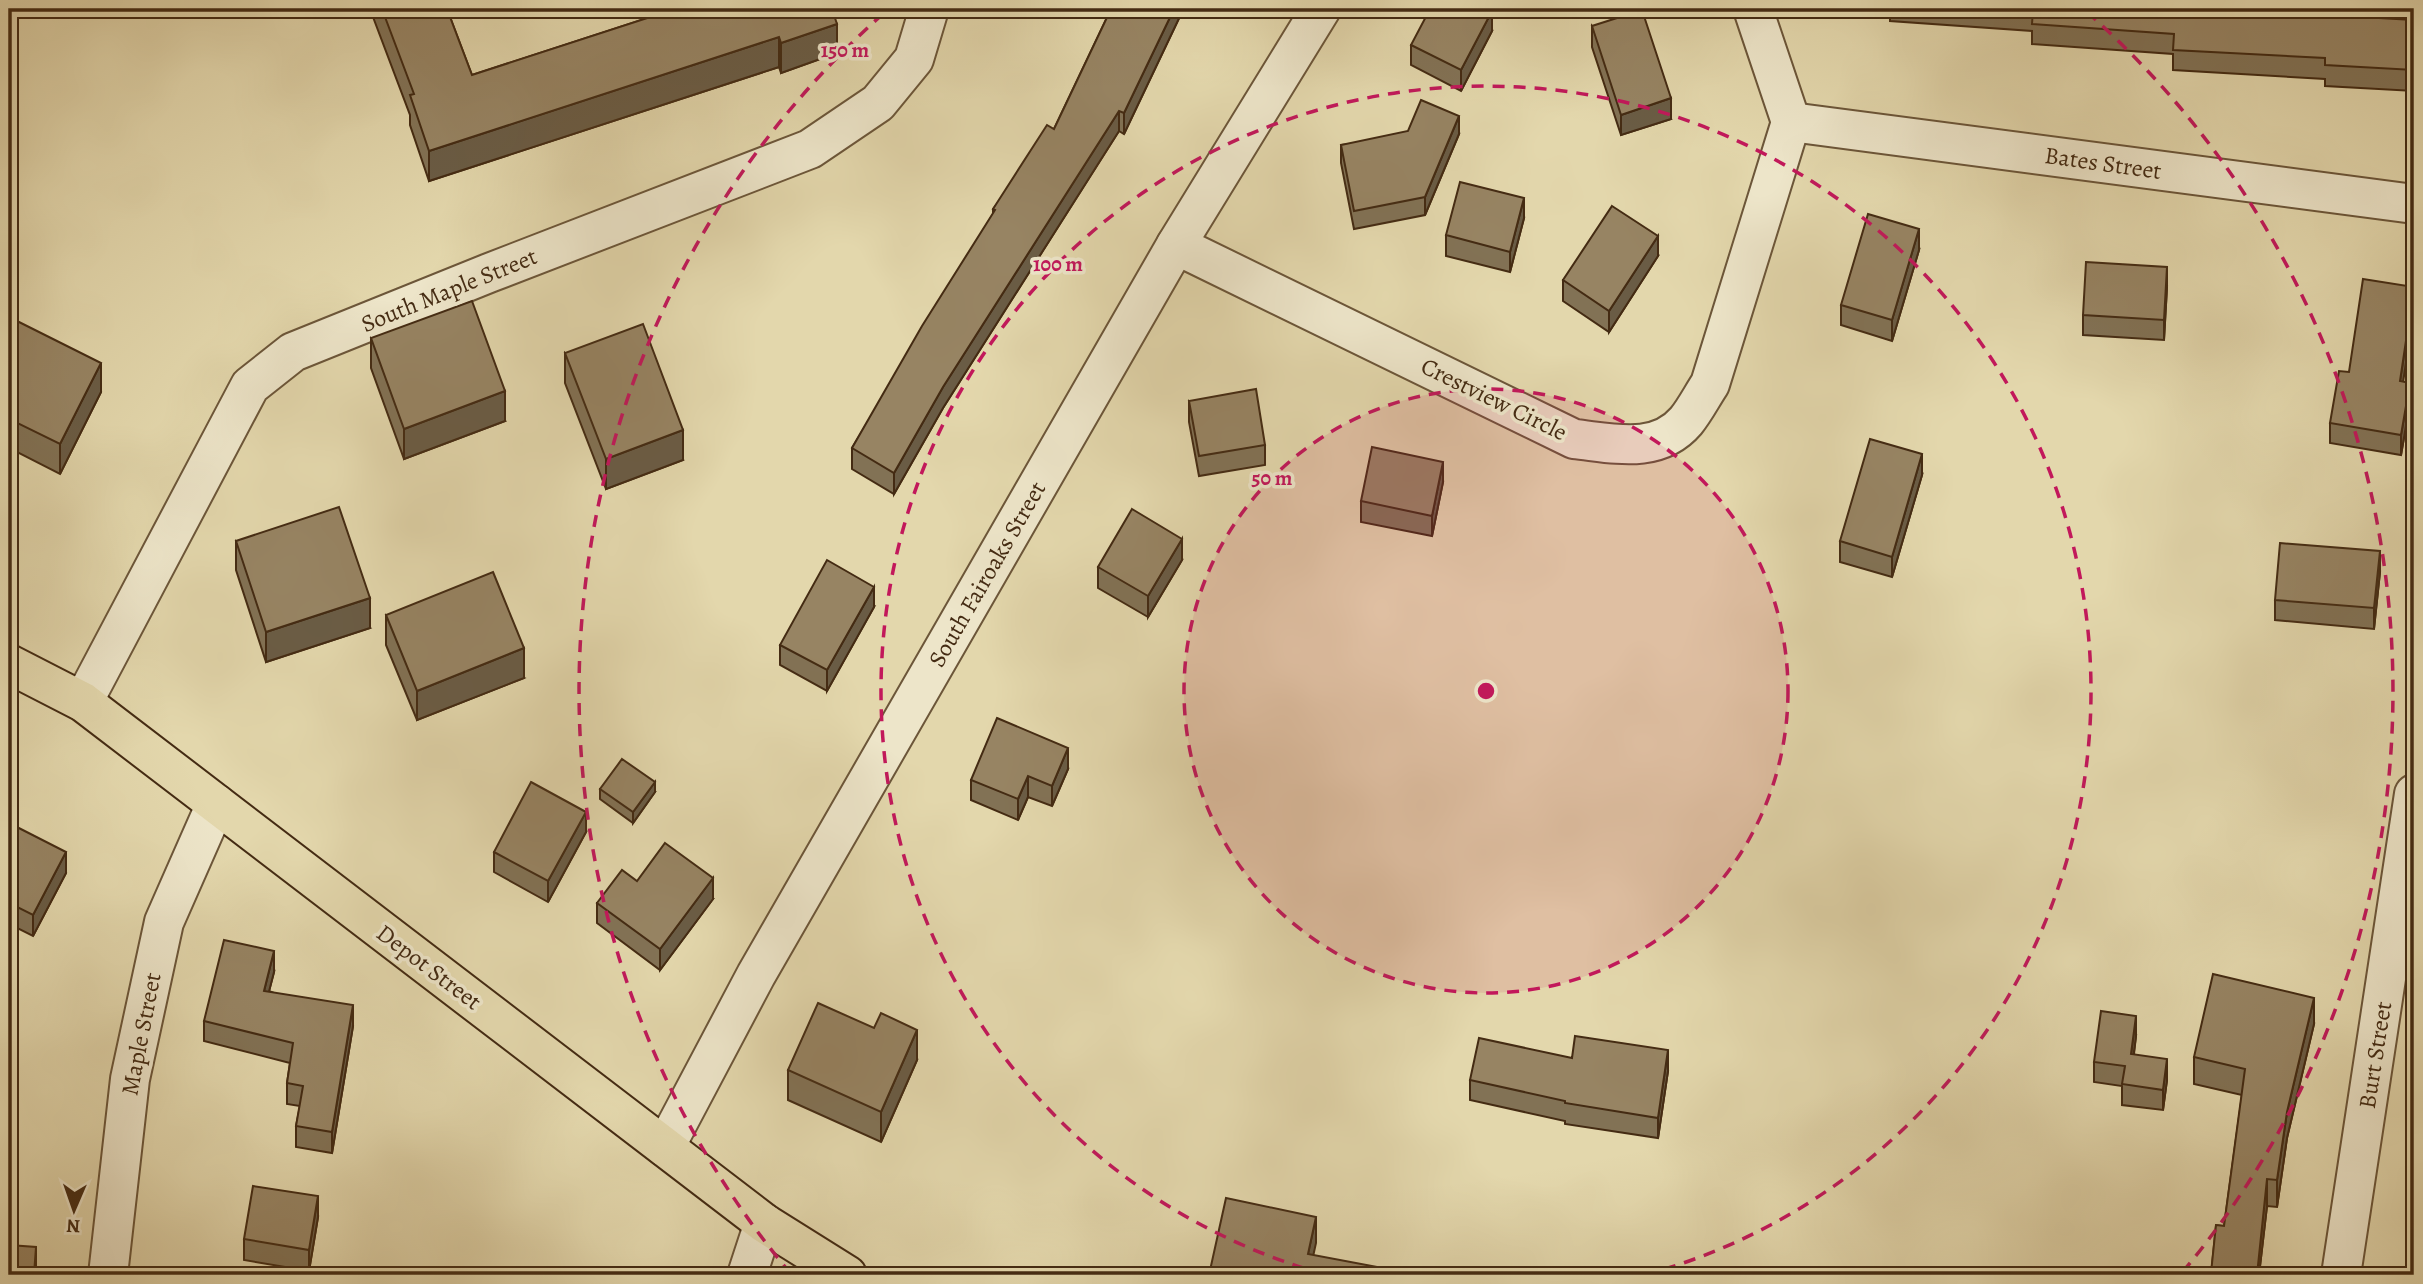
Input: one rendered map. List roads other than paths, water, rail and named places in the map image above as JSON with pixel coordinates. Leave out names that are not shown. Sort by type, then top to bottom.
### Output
[{"type":"main road","name":"Depot Street","points":[[9,664],[83,702],[764,1223],[847,1275]]},
{"type":"street","name":"South Maple Street","points":[[83,702],[250,386],[293,352],[810,149],[878,103],[914,59],[929,9]]},
{"type":"street","name":"South Fairoaks Street","points":[[665,1147],[756,975],[1176,244],[1321,9]]},
{"type":"street","points":[[1753,9],[1791,122]]},
{"type":"street","name":"Crestview Circle","points":[[1176,244],[1574,439],[1637,445],[1665,439],[1686,421],[1710,384],[1791,122]]},
{"type":"street","name":"Bates Street","points":[[1791,122],[2414,204]]},
{"type":"street","name":"Burt Street","points":[[2341,1275],[2403,947],[2414,794]]},
{"type":"street","name":"Maple Street","points":[[108,1275],[130,1079],[164,922],[216,804]]},
{"type":"street","points":[[747,1275],[764,1223]]}]
